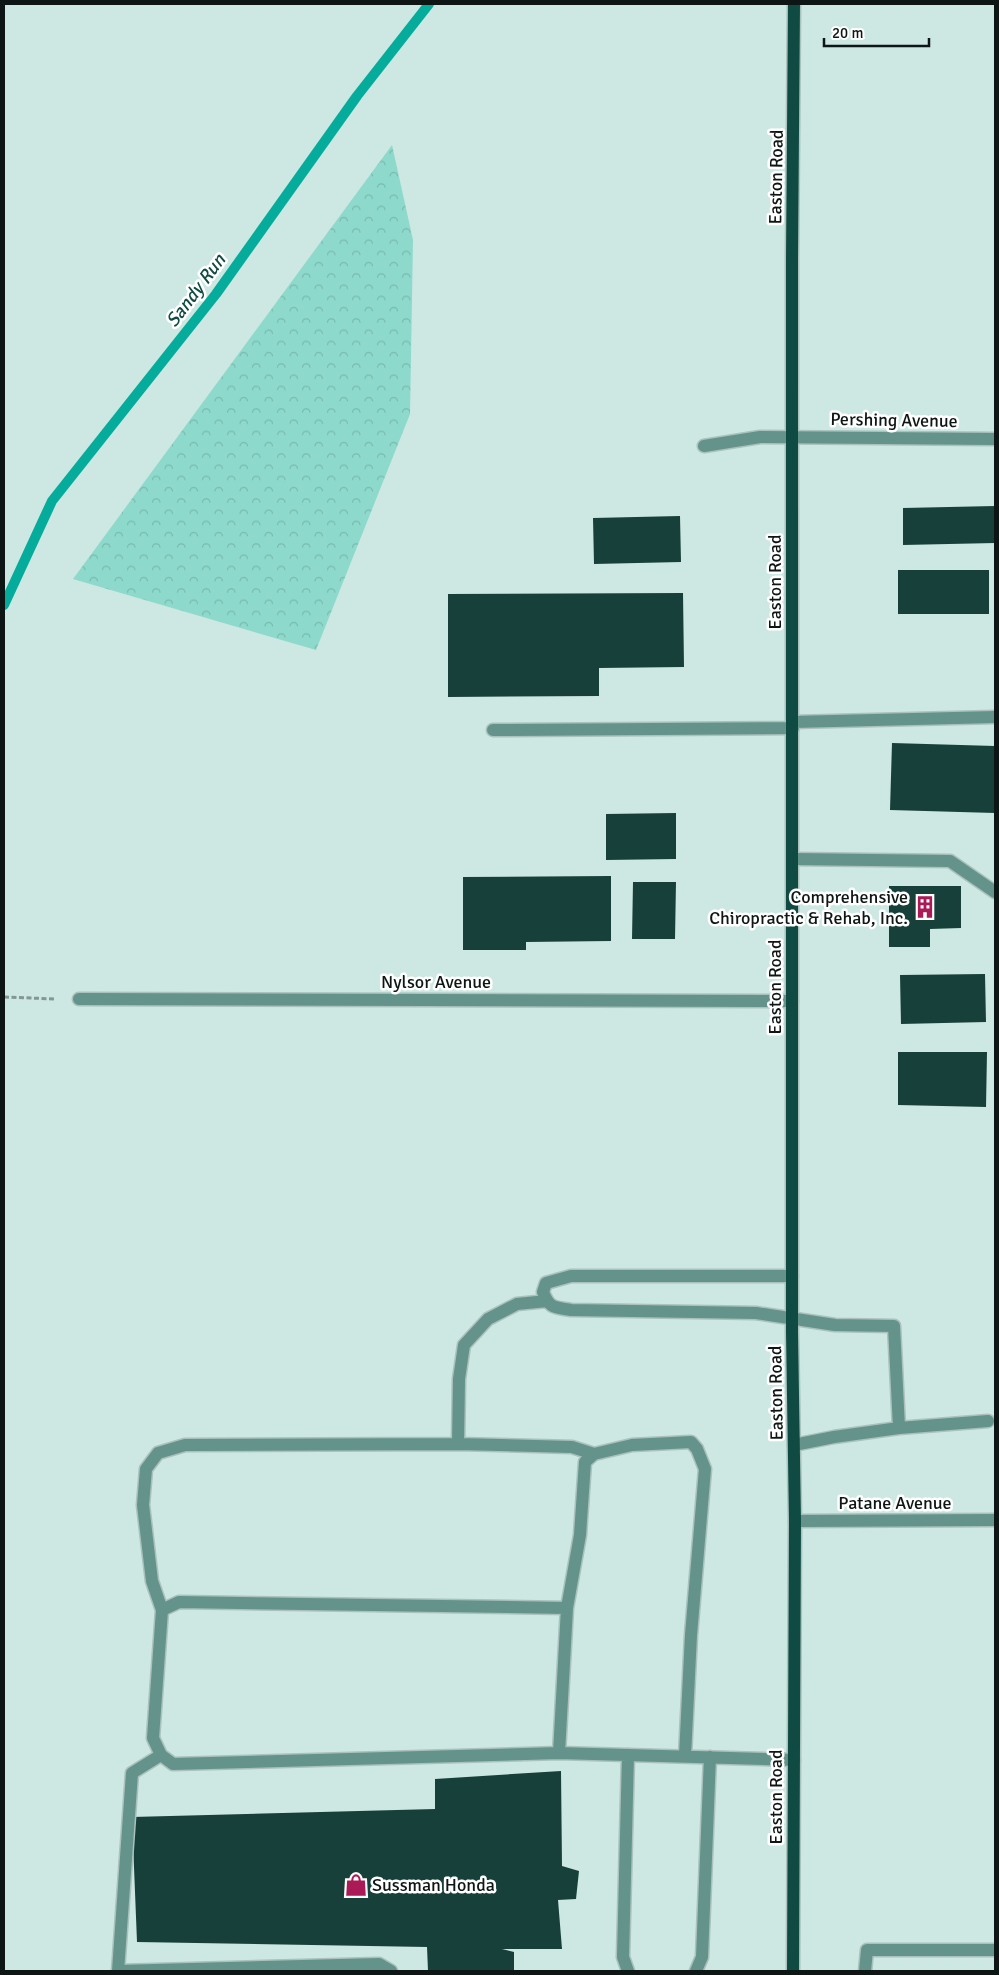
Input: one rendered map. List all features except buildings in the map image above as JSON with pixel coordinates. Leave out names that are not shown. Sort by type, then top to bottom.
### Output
[{"type":"main road","name":"Easton Road","points":[[793,1971],[796,1521],[792,1318],[794,4]]},
{"type":"street","name":"Pershing Avenue","points":[[704,446],[760,437],[995,439]]},
{"type":"street","points":[[493,730],[793,725],[995,717]]},
{"type":"street","points":[[793,859],[950,861],[995,892]]},
{"type":"street","name":"Nylsor Avenue","points":[[79,999],[792,1001]]},
{"type":"street","points":[[792,1276],[571,1276],[546,1282],[543,1292],[552,1307],[571,1310],[756,1314],[834,1325],[894,1326],[899,1428]]},
{"type":"street","points":[[458,1444],[459,1379],[464,1345],[488,1319],[517,1304],[547,1301]]},
{"type":"street","points":[[794,1445],[834,1437],[899,1428],[988,1421]]},
{"type":"street","points":[[559,1753],[567,1608],[580,1535],[585,1462],[594,1454],[632,1445],[691,1442],[697,1449],[705,1469],[691,1635],[685,1756]]},
{"type":"street","points":[[594,1454],[572,1447],[458,1444],[185,1445],[158,1453],[146,1469],[143,1505],[152,1582],[162,1610],[153,1738],[161,1755],[173,1764],[559,1753],[794,1760]]},
{"type":"street","name":"Patane Avenue","points":[[796,1521],[995,1520]]},
{"type":"street","points":[[162,1610],[179,1602],[567,1608]]},
{"type":"street","points":[[161,1755],[132,1773],[118,1971],[378,1964],[391,1971]]},
{"type":"street","points":[[628,1755],[624,1958],[628,1971]]},
{"type":"street","points":[[696,1971],[702,1957],[710,1757]]},
{"type":"street","points":[[866,1971],[867,1950],[995,1950]]},
{"type":"path","points":[[4,997],[79,999]]},
{"type":"green space","points":[[392,145],[413,240],[410,414],[316,650],[73,579]]},
{"type":"waterway","name":"Sandy Run","points":[[4,605],[52,501],[216,294],[357,96],[429,4]]},
{"type":"place","name":"Comprehensive Chiropractic & Rehab, Inc.","points":[[925,907]]},
{"type":"place","name":"Sussman Honda","points":[[356,1885]]}]
